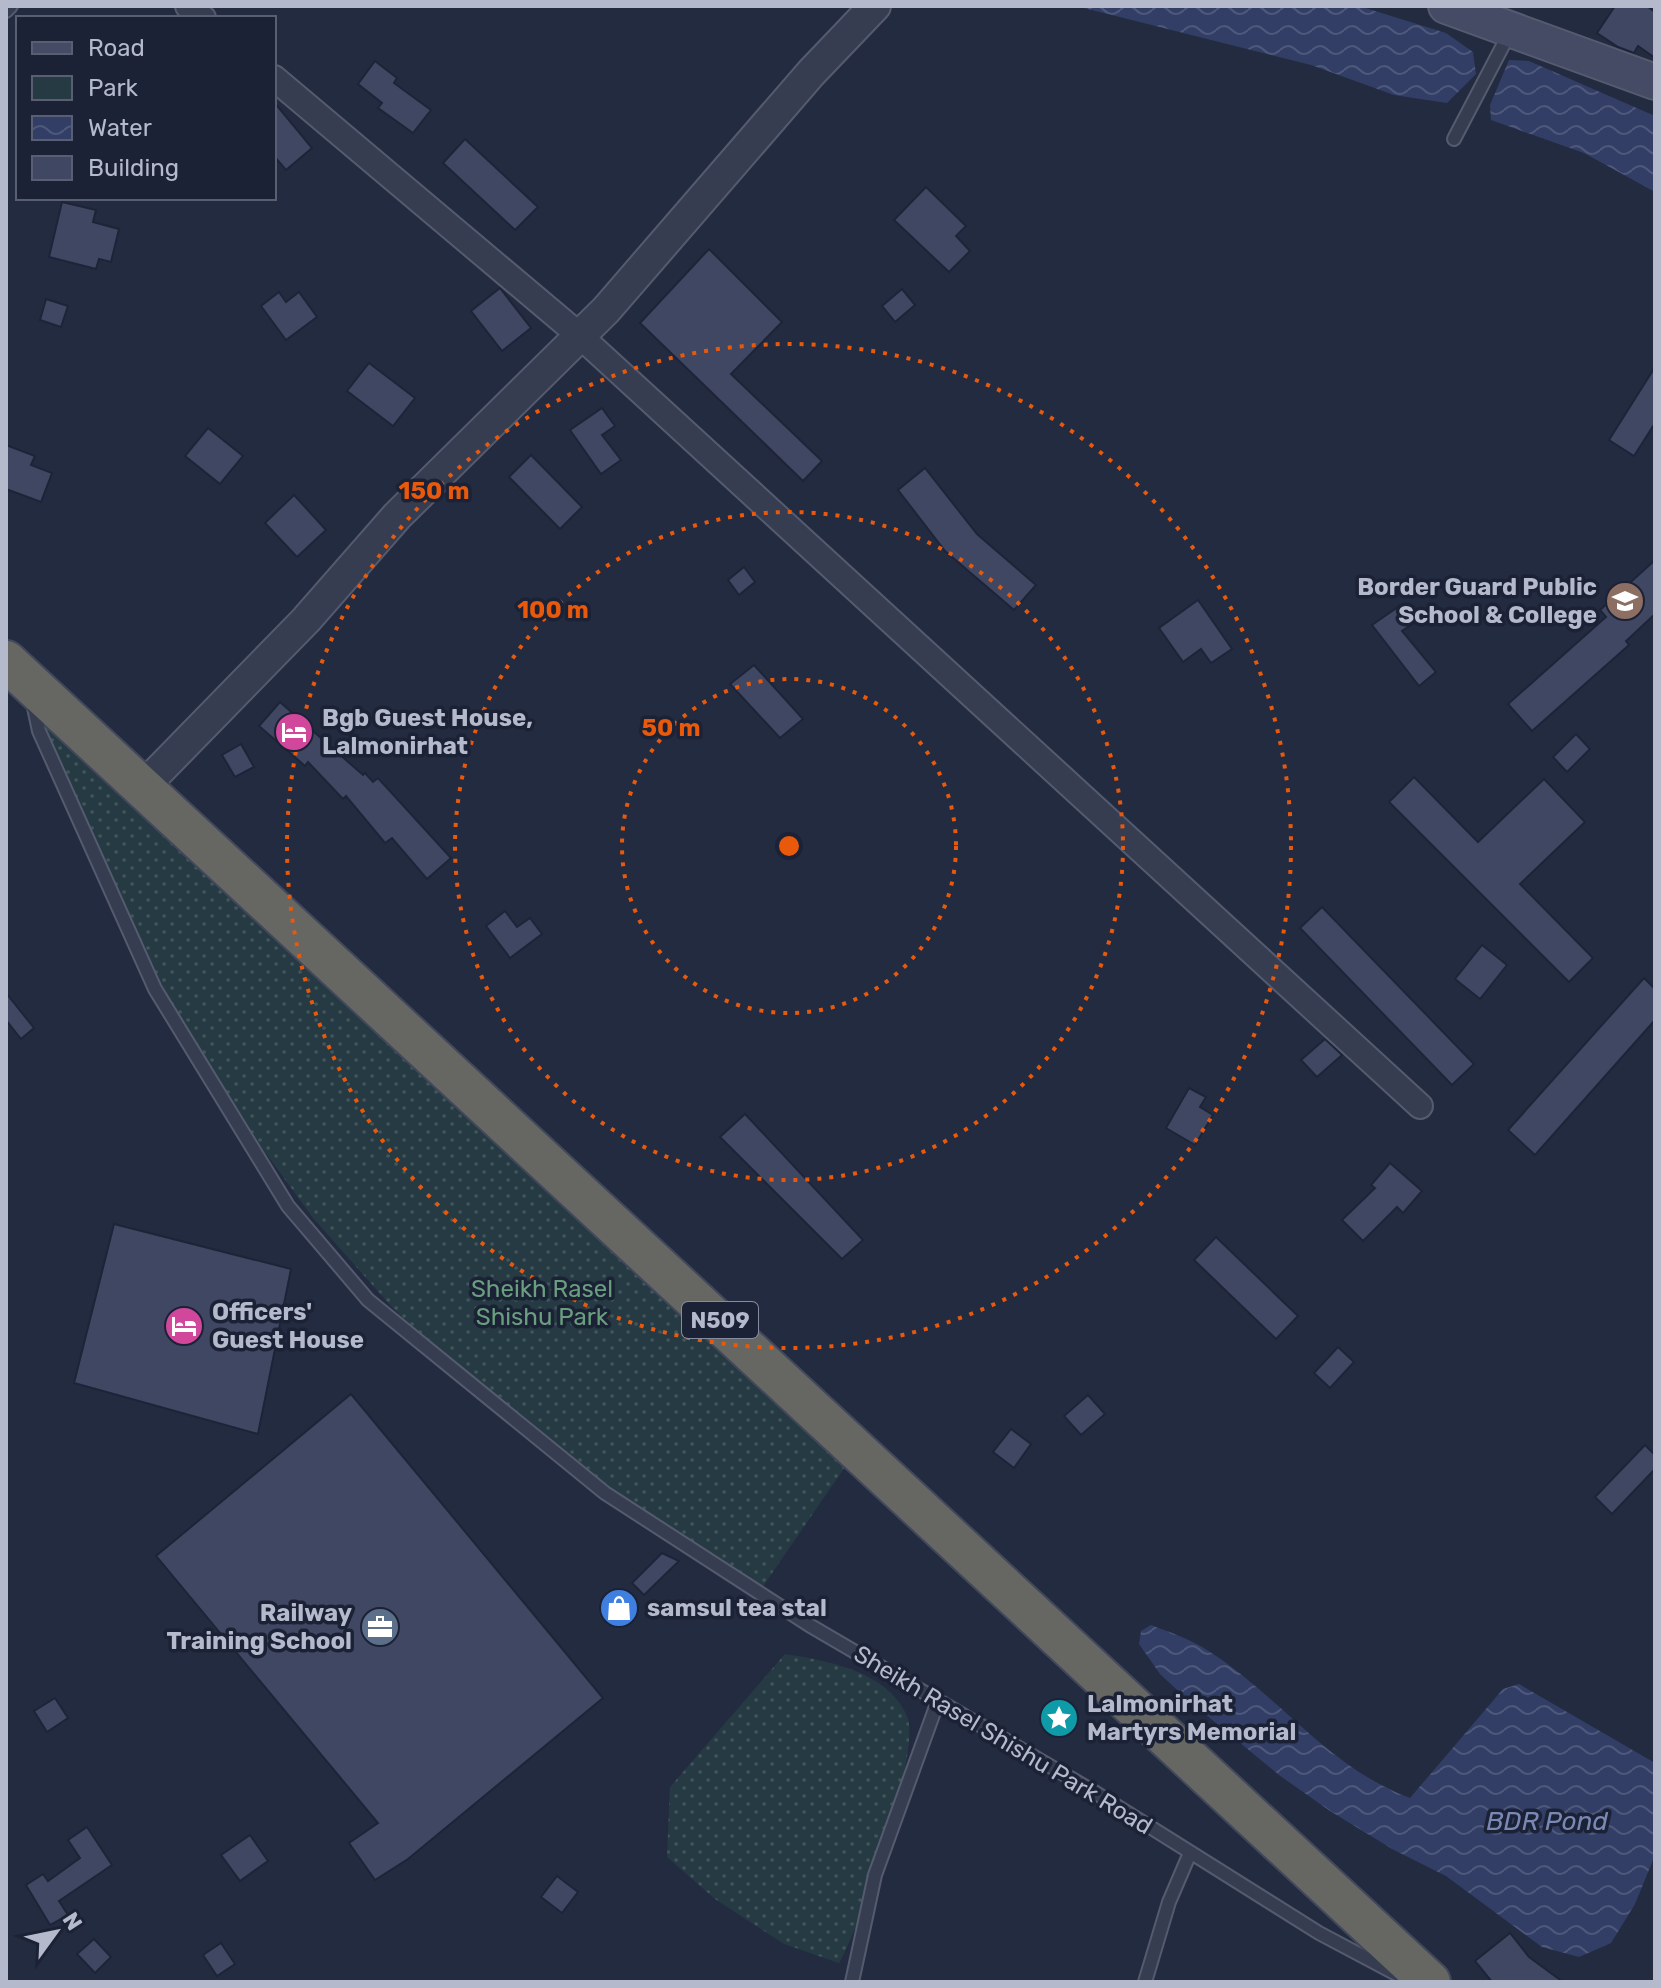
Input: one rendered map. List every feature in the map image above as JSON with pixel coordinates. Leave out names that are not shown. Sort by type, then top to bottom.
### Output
[{"type":"highway","name":"N509","points":[[17,671],[1430,1982]]},
{"type":"main road","points":[[1451,7],[1655,82]]},
{"type":"street","points":[[143,787],[306,620],[397,516],[635,279],[811,73],[875,6]]},
{"type":"street","points":[[276,80],[579,335],[1420,1106]]},
{"type":"lane","points":[[6,11],[11,6]]},
{"type":"lane","points":[[1454,139],[1511,29]]},
{"type":"lane","name":"Sheikh Rasel Shishu Park Road","points":[[17,671],[39,731],[155,989],[288,1206],[368,1300],[605,1493],[809,1625],[1319,1933],[1414,1982]]},
{"type":"lane","points":[[852,1982],[875,1875],[938,1701]]},
{"type":"lane","points":[[1145,1982],[1169,1902],[1190,1853]]},
{"type":"green space","name":"Sheikh Rasel Shishu Park","points":[[28,681],[858,1448],[759,1592],[683,1545],[459,1374],[391,1306],[313,1218],[246,1126],[167,996],[110,890],[39,731]]},
{"type":"green space","points":[[785,1654],[837,1665],[871,1678],[886,1688],[907,1716],[906,1764],[898,1800],[861,1914],[839,1963],[784,1944],[715,1899],[667,1857],[670,1787]]},
{"type":"water","points":[[1076,6],[1359,6],[1446,33],[1473,52],[1476,74],[1447,103],[1394,95],[1311,65]]},
{"type":"water","points":[[1509,60],[1529,61],[1655,116],[1655,192],[1584,153],[1491,120],[1490,105]]},
{"type":"water","name":"BDR Pond","points":[[1151,1625],[1207,1650],[1353,1768],[1380,1785],[1410,1798],[1503,1689],[1519,1684],[1655,1763],[1655,1855],[1635,1904],[1611,1943],[1579,1957],[1542,1947],[1446,1876],[1394,1850],[1330,1811],[1279,1775],[1160,1674],[1139,1644],[1141,1631]]},
{"type":"building","points":[[1615,6],[1647,6],[1655,12],[1655,58],[1638,46],[1634,53],[1618,47],[1597,33]]},
{"type":"building","points":[[375,61],[397,78],[394,83],[431,110],[413,133],[378,108],[382,103],[358,84]]},
{"type":"building","points":[[276,104],[312,148],[286,170],[276,158]]},
{"type":"building","points":[[465,139],[538,207],[515,230],[443,163]]},
{"type":"building","points":[[926,187],[966,226],[956,236],[970,251],[949,272],[894,220]]},
{"type":"building","points":[[62,202],[96,210],[93,222],[119,229],[111,262],[99,259],[96,269],[49,257]]},
{"type":"building","points":[[709,249],[782,322],[731,374],[822,461],[803,481],[640,323]]},
{"type":"building","points":[[500,288],[531,328],[502,351],[471,311]]},
{"type":"building","points":[[902,289],[915,305],[895,322],[882,306]]},
{"type":"building","points":[[279,292],[286,302],[299,292],[317,317],[286,340],[261,306]]},
{"type":"building","points":[[46,299],[68,306],[61,327],[40,320]]},
{"type":"building","points":[[369,363],[415,398],[393,426],[347,391]]},
{"type":"building","points":[[1655,367],[1655,423],[1634,456],[1609,440]]},
{"type":"building","points":[[602,408],[615,426],[602,435],[621,460],[601,474],[570,430]]},
{"type":"building","points":[[208,428],[243,456],[220,484],[185,456]]},
{"type":"building","points":[[6,445],[35,456],[31,465],[52,473],[41,502],[6,489]]},
{"type":"building","points":[[531,455],[582,507],[560,529],[509,477]]},
{"type":"building","points":[[925,468],[977,534],[1036,585],[1014,610],[945,551],[898,490]]},
{"type":"building","points":[[294,495],[326,530],[297,557],[265,523]]},
{"type":"building","points":[[1655,560],[1655,614],[1626,641],[1629,645],[1532,731],[1508,704],[1606,617],[1600,610]]},
{"type":"building","points":[[744,567],[755,582],[739,595],[728,580]]},
{"type":"building","points":[[1198,600],[1232,649],[1211,663],[1201,649],[1183,662],[1159,628]]},
{"type":"building","points":[[1398,607],[1411,625],[1402,631],[1436,672],[1419,686],[1372,625]]},
{"type":"building","points":[[754,665],[803,719],[780,738],[730,684]]},
{"type":"building","points":[[280,702],[363,775],[365,773],[373,782],[378,778],[451,858],[427,879],[392,838],[385,843],[346,796],[343,799],[308,762],[305,766],[259,726]]},
{"type":"building","points":[[1576,734],[1590,749],[1567,772],[1553,757]]},
{"type":"building","points":[[241,744],[254,767],[235,777],[222,755]]},
{"type":"building","points":[[1414,777],[1478,842],[1544,779],[1585,822],[1520,884],[1593,958],[1569,982],[1389,802]]},
{"type":"building","points":[[1322,907],[1474,1064],[1452,1085],[1300,928]]},
{"type":"building","points":[[505,911],[517,927],[530,918],[542,934],[510,958],[486,926]]},
{"type":"building","points":[[1482,945],[1507,965],[1480,999],[1455,979]]},
{"type":"building","points":[[1644,978],[1655,989],[1655,1020],[1535,1155],[1508,1130]]},
{"type":"building","points":[[6,993],[34,1028],[21,1039],[6,1020]]},
{"type":"building","points":[[1325,1039],[1342,1055],[1317,1077],[1301,1060]]},
{"type":"building","points":[[1189,1088],[1206,1097],[1200,1107],[1213,1115],[1195,1145],[1166,1128]]},
{"type":"building","points":[[745,1114],[863,1240],[842,1259],[720,1137]]},
{"type":"building","points":[[1390,1163],[1422,1191],[1403,1213],[1397,1207],[1363,1241],[1342,1220],[1375,1188],[1371,1185]]},
{"type":"building","name":"Officers' Guest House","points":[[114,1224],[291,1269],[258,1434],[74,1383]]},
{"type":"building","points":[[1216,1237],[1298,1316],[1276,1339],[1194,1260]]},
{"type":"building","points":[[1338,1347],[1354,1362],[1330,1388],[1314,1373]]},
{"type":"building","name":"Railway Training School","points":[[351,1394],[603,1698],[408,1859],[375,1880],[349,1843],[378,1823],[156,1556]]},
{"type":"building","points":[[1088,1395],[1105,1414],[1081,1435],[1064,1416]]},
{"type":"building","points":[[1011,1429],[1031,1444],[1014,1468],[993,1452]]},
{"type":"building","points":[[1645,1445],[1655,1455],[1655,1469],[1612,1514],[1595,1497]]},
{"type":"building","points":[[662,1553],[679,1561],[644,1595],[632,1583]]},
{"type":"building","points":[[55,1698],[68,1718],[47,1732],[34,1711]]},
{"type":"building","points":[[87,1827],[112,1865],[59,1901],[68,1915],[50,1925],[26,1885],[43,1874],[48,1881],[80,1858],[68,1840]]},
{"type":"building","points":[[250,1835],[268,1861],[240,1881],[221,1855]]},
{"type":"building","points":[[557,1876],[578,1892],[562,1913],[541,1897]]},
{"type":"building","points":[[1510,1933],[1529,1957],[1563,1982],[1492,1982],[1475,1961]]},
{"type":"building","points":[[94,1939],[111,1957],[95,1973],[77,1954]]},
{"type":"building","points":[[221,1943],[235,1964],[217,1976],[203,1955]]},
{"type":"place","name":"Border Guard Public School & College","points":[[1625,601]]},
{"type":"place","name":"Bgb Guest House, Lalmonirhat","points":[[294,732]]},
{"type":"place","name":"Officers' Guest House","points":[[184,1326]]},
{"type":"place","name":"samsul tea stal","points":[[619,1608]]},
{"type":"place","name":"Railway Training School","points":[[380,1627]]},
{"type":"place","name":"Lalmonirhat Martyrs Memorial","points":[[1059,1718]]}]
